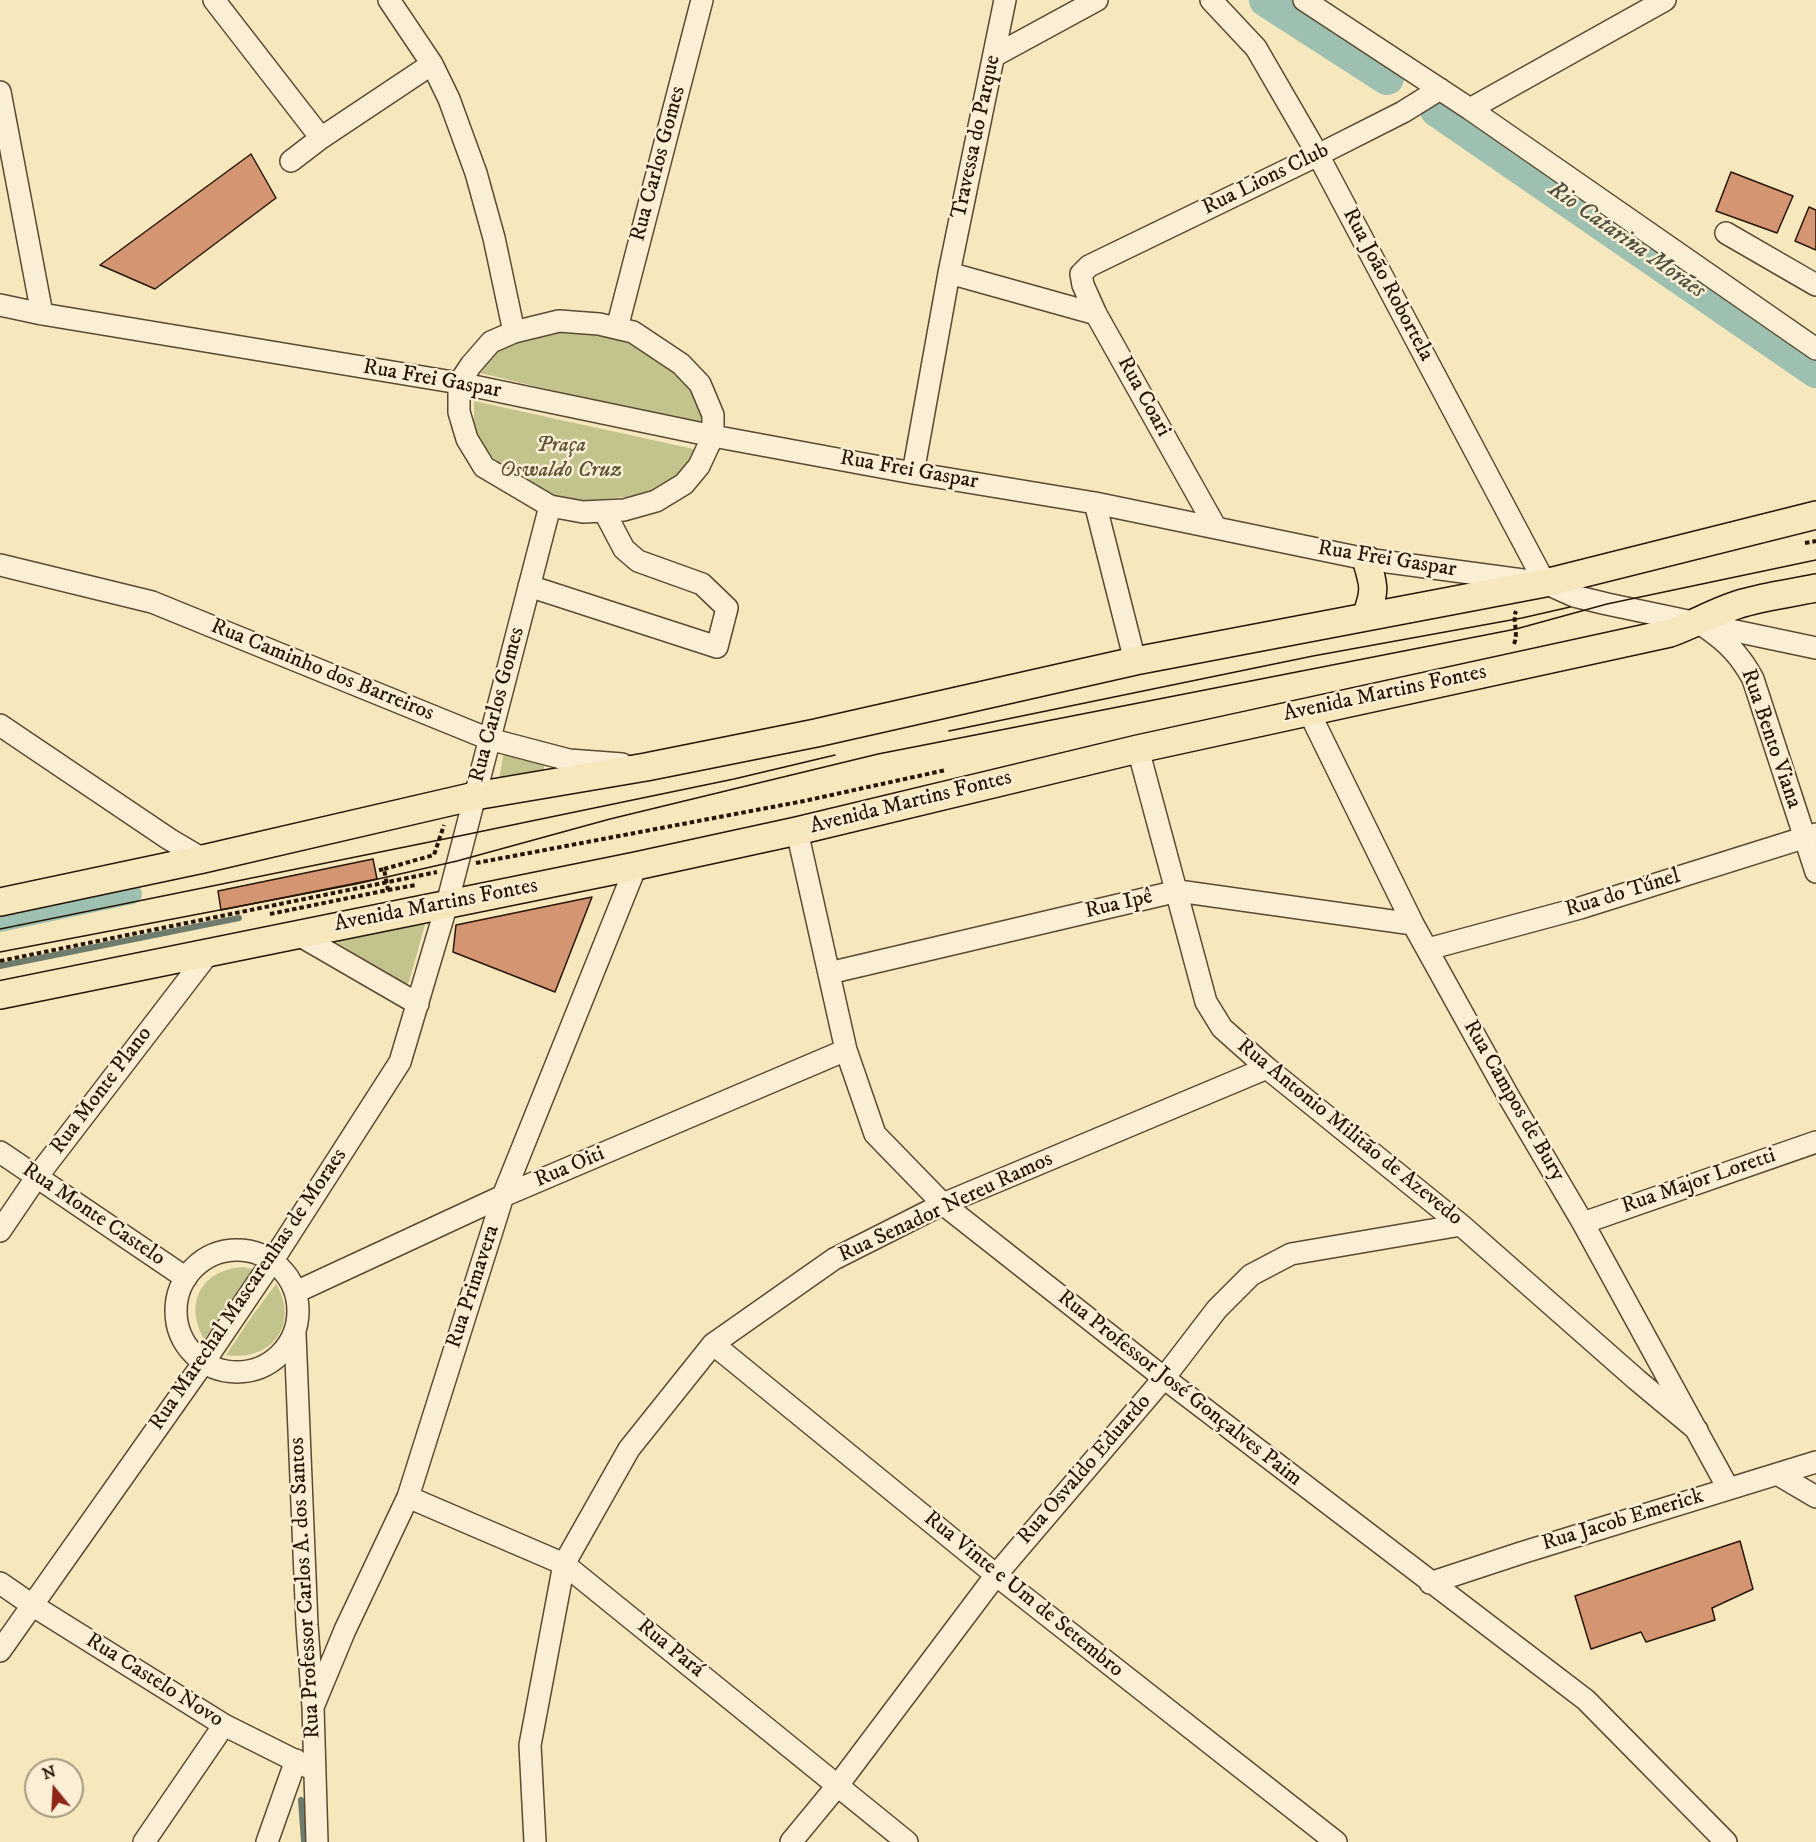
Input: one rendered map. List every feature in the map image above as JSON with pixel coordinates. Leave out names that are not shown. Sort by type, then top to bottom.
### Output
[{"type":"main road","points":[[0,902],[203,859],[474,796],[646,766],[874,721],[1135,661],[1545,583],[1816,515]]},
{"type":"main road","points":[[1366,559],[1374,588],[1366,616]]},
{"type":"main road","name":"Avenida Martins Fontes","points":[[0,995],[636,866],[796,831],[1138,748],[1670,633],[1744,602],[1816,588]]},
{"type":"street","points":[[214,0],[321,138]]},
{"type":"street","name":"Rua Carlos Gomes","points":[[617,328],[702,0]]},
{"type":"street","name":"Travessa do Parque","points":[[913,472],[949,273],[1005,0]]},
{"type":"street","points":[[994,56],[1097,0]]},
{"type":"street","name":"Rua João Robortela","points":[[1211,0],[1256,48],[1318,155],[1545,583]]},
{"type":"street","points":[[1304,0],[1434,93],[1470,109],[1814,344]]},
{"type":"street","points":[[1470,109],[1665,0]]},
{"type":"street","points":[[398,4],[449,99],[476,173],[494,238],[514,332]]},
{"type":"street","points":[[291,161],[321,138],[432,64]]},
{"type":"street","points":[[0,92],[42,314]]},
{"type":"street","name":"Rua Lions Club","points":[[1089,266],[1318,155],[1403,112],[1434,93]]},
{"type":"street","points":[[1726,233],[1816,285]]},
{"type":"street","name":"Rua Coari","points":[[1089,266],[1081,274],[1083,285],[1096,314],[1216,528]]},
{"type":"street","points":[[949,273],[1096,314]]},
{"type":"street","name":"Rua Frei Gaspar","points":[[0,305],[42,314],[459,383],[713,436],[1095,503],[1366,559],[1545,583],[1574,596],[1607,604],[1816,648]]},
{"type":"street","points":[[559,321],[599,324],[617,328],[633,332],[657,347],[681,364],[700,384],[713,416],[713,436],[699,466],[684,484],[656,501],[624,510],[583,512],[550,506],[484,467],[464,430],[459,412],[459,383],[491,342],[514,332],[559,321]]},
{"type":"street","points":[[1095,503],[1135,661]]},
{"type":"street","name":"Rua Carlos Gomes","points":[[447,903],[550,506]]},
{"type":"street","points":[[529,586],[717,647],[727,608],[702,584],[638,561],[624,549],[604,511]]},
{"type":"street","name":"Rua Caminho dos Barreiros","points":[[0,565],[152,602],[489,739],[569,760],[646,766]]},
{"type":"street","name":"Rua Bento Viana","points":[[1699,622],[1723,639],[1740,657],[1753,680],[1810,836],[1816,872]]},
{"type":"street","name":"Rua Campos de Bury","points":[[1308,710],[1413,924],[1510,1099],[1583,1222],[1728,1488]]},
{"type":"street","points":[[0,725],[169,839],[203,859]]},
{"type":"street","name":"Rua Antonio Militão de Azevedo","points":[[1138,748],[1206,1002],[1222,1028],[1267,1068],[1461,1226],[1628,1373],[1697,1430]]},
{"type":"street","name":"Rua Professor José Gonçalves Paim","points":[[796,831],[846,1050],[875,1134],[943,1204],[1164,1378],[1586,1701],[1726,1842]]},
{"type":"street","name":"Rua do Túnel","points":[[1428,949],[1580,908],[1810,836]]},
{"type":"street","name":"Rua Primavera","points":[[314,1707],[345,1630],[408,1497],[503,1196],[636,866]]},
{"type":"street","name":"Rua Ipê","points":[[829,973],[1178,891],[1413,924]]},
{"type":"street","name":"Rua Marechal Mascarenhas de Moraes","points":[[0,1651],[204,1362],[273,1260],[400,1062],[447,903]]},
{"type":"street","points":[[297,934],[418,1004]]},
{"type":"street","name":"Rua Monte Plano","points":[[0,1231],[36,1178],[208,954]]},
{"type":"street","name":"Rua Oiti","points":[[296,1292],[503,1196],[846,1050]]},
{"type":"street","name":"Rua Senador Nereu Ramos","points":[[535,1842],[530,1746],[564,1564],[629,1449],[713,1344],[834,1258],[943,1204],[1267,1068]]},
{"type":"street","name":"Rua Major Loretti","points":[[1583,1222],[1816,1142]]},
{"type":"street","name":"Rua Monte Castelo","points":[[0,1152],[186,1278]]},
{"type":"street","name":"Rua Osvaldo Eduardo","points":[[791,1842],[838,1785],[996,1575],[1164,1378],[1226,1300],[1251,1275],[1292,1254],[1461,1226]]},
{"type":"street","points":[[295,1334],[279,1355],[256,1369],[238,1372],[221,1370],[204,1362],[190,1350],[180,1333],[176,1314],[178,1295],[186,1278],[199,1263],[216,1253],[235,1249],[255,1252],[273,1260],[287,1274],[296,1292]]},
{"type":"street","name":"Rua Professor Carlos A. dos Santos","points":[[296,1292],[299,1313],[295,1334],[307,1625],[314,1707],[305,1765],[317,1842]]},
{"type":"street","name":"Rua Vinte e Um de Setembro","points":[[713,1344],[996,1575],[1336,1842]]},
{"type":"street","name":"Rua Jacob Emerick","points":[[1430,1583],[1816,1462]]},
{"type":"street","points":[[1777,1474],[1816,1497]]},
{"type":"street","name":"Rua Pará","points":[[408,1497],[564,1564],[907,1842]]},
{"type":"street","name":"Rua Castelo Novo","points":[[0,1583],[224,1725],[305,1765]]},
{"type":"street","points":[[144,1842],[224,1725]]},
{"type":"street","points":[[267,1842],[305,1765]]},
{"type":"path","points":[[1804,543],[1816,541]]},
{"type":"path","points":[[1512,648],[1516,639],[1515,612],[1521,605]]},
{"type":"path","points":[[0,961],[455,868],[804,801],[954,768]]},
{"type":"path","points":[[376,871],[434,855],[445,822]]},
{"type":"path","points":[[384,869],[388,890]]},
{"type":"path","points":[[270,914],[416,885]]},
{"type":"green space","name":"Praça Oswaldo Cruz","points":[[586,331],[618,336],[656,358],[685,379],[699,397],[705,427],[480,373],[490,360],[513,342],[540,335]]},
{"type":"green space","name":"Praça Oswaldo Cruz","points":[[474,401],[694,449],[694,459],[677,478],[648,495],[582,501],[544,494],[511,475],[487,452],[474,431]]},
{"type":"green space","points":[[504,752],[544,763],[544,770],[499,779]]},
{"type":"green space","points":[[428,914],[409,982],[406,985],[330,938]]},
{"type":"green space","points":[[243,1267],[258,1270],[204,1339],[198,1326],[196,1313],[196,1301],[200,1291],[216,1274],[228,1269]]},
{"type":"green space","points":[[276,1284],[283,1299],[285,1313],[283,1326],[277,1337],[257,1352],[242,1356],[226,1355],[252,1316]]},
{"type":"building","points":[[251,154],[276,198],[155,289],[100,265]]},
{"type":"building","points":[[1731,172],[1793,196],[1777,233],[1716,211]]},
{"type":"building","points":[[1809,207],[1816,210],[1816,250],[1795,241]]},
{"type":"building","points":[[373,859],[377,879],[221,910],[218,891]]},
{"type":"building","points":[[592,897],[555,992],[453,952],[456,925]]},
{"type":"building","points":[[1740,1541],[1753,1589],[1712,1608],[1715,1620],[1646,1642],[1641,1632],[1591,1649],[1575,1596]]},
{"type":"waterway","name":"Rio Catarina Morães","points":[[1266,0],[1387,78]]},
{"type":"waterway","name":"Rio Catarina Morães","points":[[1437,110],[1816,371]]},
{"type":"waterway","points":[[0,922],[132,894]]},
{"type":"waterway","points":[[0,966],[239,918]]},
{"type":"waterway","points":[[301,1800],[304,1842]]},
{"type":"tram line","points":[[0,952],[356,884],[457,861],[610,819],[878,754],[1516,629],[1607,604],[1816,560]]},
{"type":"tram line","points":[[949,731],[1313,656],[1522,618],[1570,607]]},
{"type":"tram line","points":[[0,929],[734,779],[835,755]]}]
